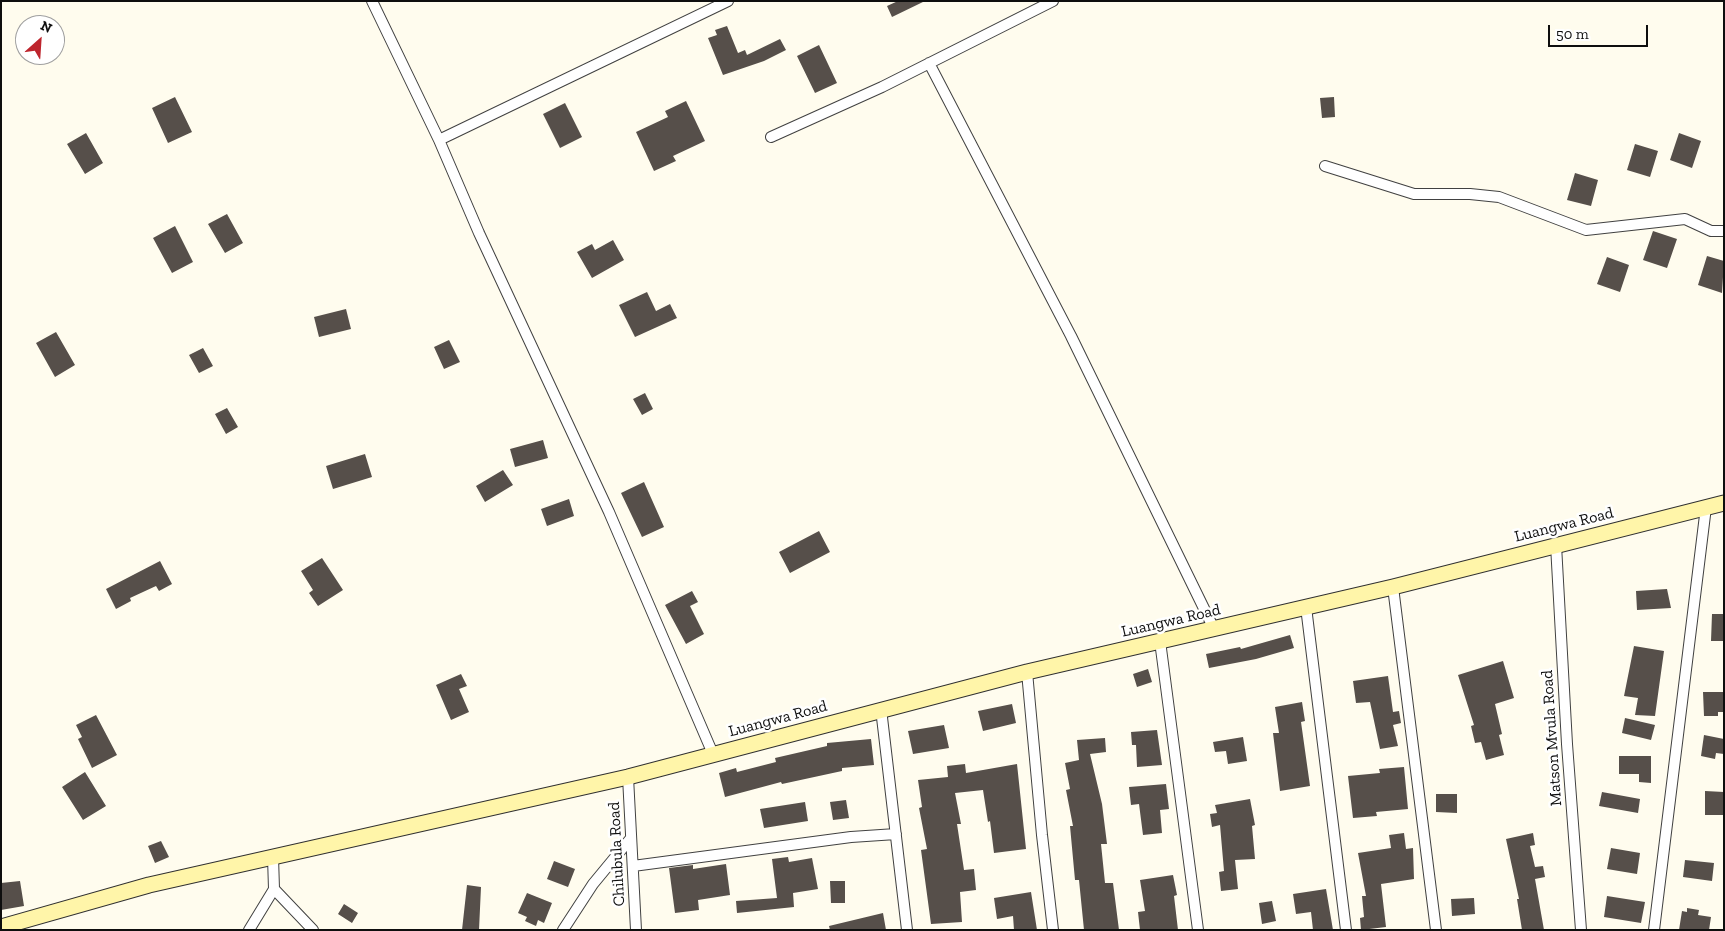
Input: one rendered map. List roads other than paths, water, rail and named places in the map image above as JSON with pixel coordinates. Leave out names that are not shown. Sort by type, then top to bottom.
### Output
[{"type":"street","points":[[372,1],[439,140],[479,233],[609,512],[713,754]]},
{"type":"street","points":[[771,137],[929,63],[1053,1]]},
{"type":"street","points":[[439,140],[725,2]]},
{"type":"street","points":[[929,63],[1071,336],[1214,629]]},
{"type":"street","points":[[1324,166],[1414,194],[1470,194],[1499,197],[1586,230],[1685,219],[1711,231],[1724,231]]},
{"type":"street","name":"Luangwa Road","points":[[1,927],[149,885],[628,777],[881,709],[1028,672],[1393,586],[1724,503]]},
{"type":"street","points":[[1654,930],[1706,508]]},
{"type":"street","name":"Matson Mvula Road","points":[[1556,545],[1567,744],[1581,930]]},
{"type":"street","points":[[1393,586],[1436,930]]},
{"type":"street","points":[[1306,607],[1346,930]]},
{"type":"street","points":[[1160,641],[1198,930]]},
{"type":"street","points":[[1028,672],[1042,835],[1053,930]]},
{"type":"street","points":[[881,709],[907,930]]},
{"type":"street","name":"Chilubula Road","points":[[628,777],[636,930]]},
{"type":"street","points":[[634,866],[851,837],[896,834]]},
{"type":"street","points":[[563,930],[593,884],[631,838]]},
{"type":"street","points":[[249,930],[274,889],[273,857]]},
{"type":"street","points":[[274,889],[313,930]]}]
